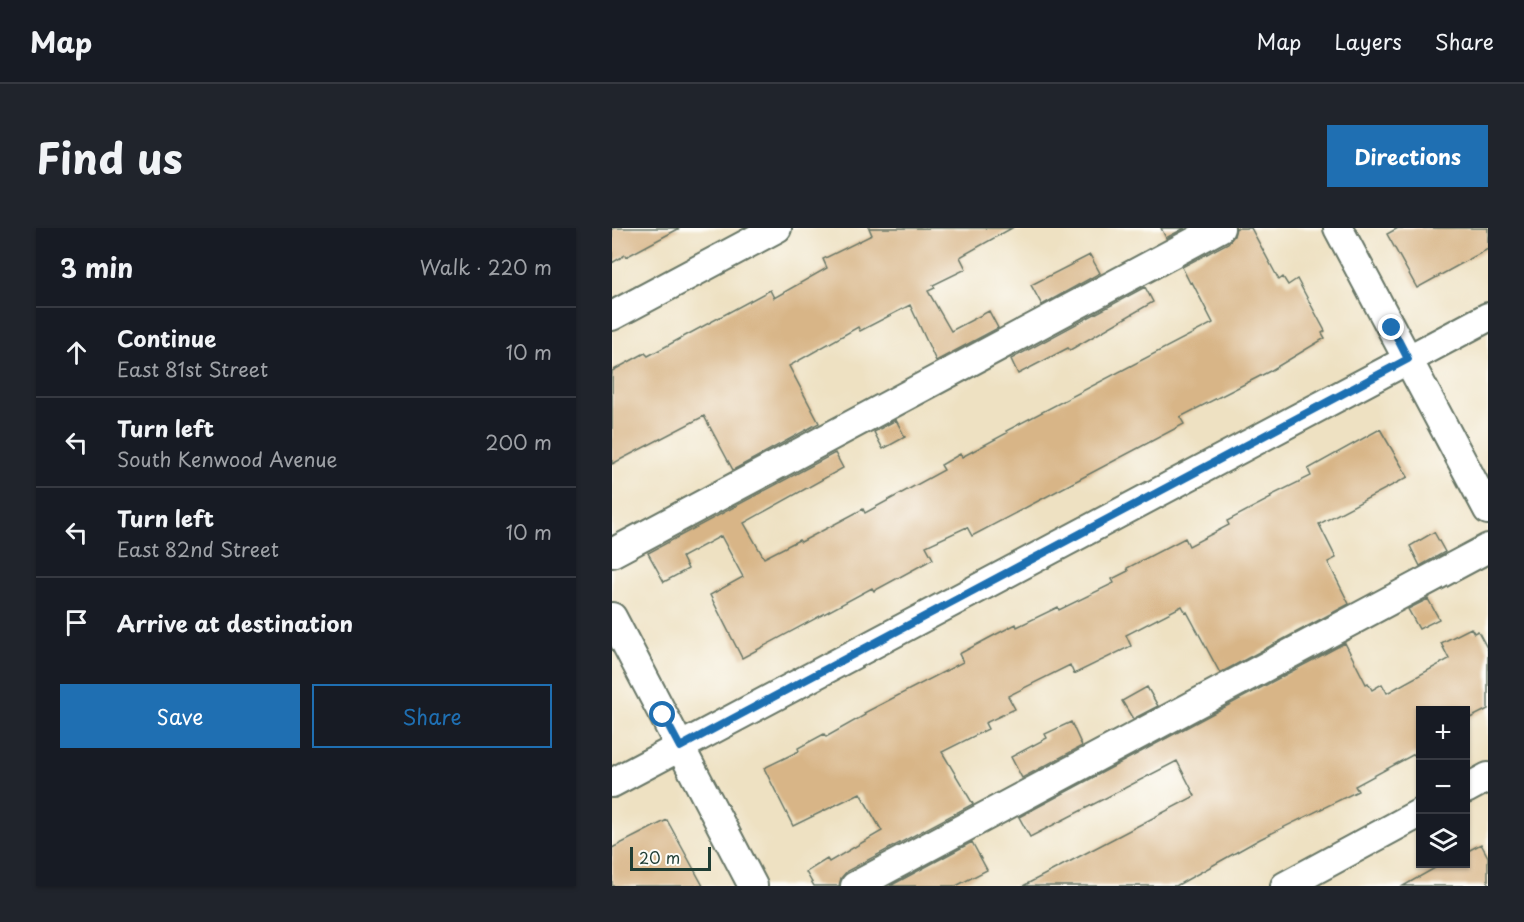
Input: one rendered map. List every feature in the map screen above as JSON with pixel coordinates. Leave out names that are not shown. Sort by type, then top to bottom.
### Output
[{"type":"street","points":[[612,316],[777,228]]},
{"type":"street","points":[[612,553],[1220,228]]},
{"type":"street","points":[[1338,228],[1488,510]]},
{"type":"street","points":[[612,783],[1488,317]]},
{"type":"street","points":[[855,886],[1488,548]]},
{"type":"street","points":[[612,617],[753,886]]},
{"type":"street","points":[[1470,787],[1488,777]]},
{"type":"street","points":[[1285,886],[1418,814]]},
{"type":"building","points":[[612,228],[680,228],[612,263]]},
{"type":"building","points":[[869,228],[1012,228],[960,257],[966,269],[933,285],[935,288],[928,291],[951,331],[989,311],[998,328],[936,361],[910,305],[860,331],[858,327],[789,366],[819,423],[733,470],[704,416],[612,464],[612,371],[645,353],[648,356],[770,290],[774,298],[827,268],[823,259],[872,235]]},
{"type":"building","points":[[1161,228],[1185,228],[1166,238]]},
{"type":"building","points":[[1236,228],[1251,228],[1279,280],[1283,277],[1288,285],[1297,279],[1325,331],[1322,333],[1325,338],[1270,371],[1180,417],[1184,424],[972,536],[967,527],[926,546],[933,559],[874,591],[872,588],[742,658],[710,595],[743,577],[721,536],[682,557],[688,569],[664,582],[648,553],[835,453],[843,468],[744,523],[764,558],[799,540],[801,542],[863,509],[865,513],[944,470],[941,465],[960,454],[962,457],[1007,433],[1006,431],[1213,323],[1182,267],[1228,243],[1234,236]]},
{"type":"building","points":[[1398,228],[1488,228],[1488,249],[1417,288],[1387,234]]},
{"type":"building","points":[[1090,255],[1100,273],[1042,305],[1031,285]]},
{"type":"building","points":[[1145,287],[1153,302],[1070,350],[1068,348],[1018,374],[1011,359]]},
{"type":"building","points":[[896,420],[905,437],[883,449],[874,432]]},
{"type":"building","points":[[1380,429],[1408,477],[1319,524],[1336,558],[1328,562],[1349,604],[1220,673],[1182,606],[1126,635],[1131,646],[1074,674],[1070,665],[1008,696],[1015,709],[985,723],[988,729],[942,752],[973,804],[847,871],[841,878],[839,886],[814,886],[806,872],[827,859],[829,862],[882,831],[860,793],[793,826],[764,768],[799,751],[798,748],[824,734],[826,737],[865,715],[864,713],[963,662],[959,654],[991,637],[1058,607],[1059,610],[1114,583],[1112,579],[1128,571],[1127,568],[1185,538],[1189,546],[1229,525],[1227,521],[1311,476],[1308,469]]},
{"type":"building","points":[[1434,532],[1445,552],[1420,566],[1410,546]]},
{"type":"building","points":[[1428,599],[1439,619],[1419,629],[1408,609]]},
{"type":"building","points":[[1471,628],[1474,633],[1478,631],[1488,650],[1488,709],[1470,718],[1470,706],[1416,706],[1416,753],[1355,786],[1358,791],[1260,839],[1176,886],[1023,886],[1195,796],[1177,761],[1030,837],[1019,817],[1345,643],[1366,684],[1368,683],[1372,690],[1382,684],[1387,693],[1449,659],[1441,643]]},
{"type":"building","points":[[1147,687],[1158,706],[1133,719],[1122,701]]},
{"type":"building","points":[[1071,722],[1082,746],[1022,778],[1011,757],[1047,738],[1045,734]]},
{"type":"building","points":[[667,820],[703,886],[612,886],[612,848]]},
{"type":"building","points":[[972,842],[987,870],[956,886],[890,886]]},
{"type":"building","points":[[1481,844],[1488,857],[1488,886],[1403,886],[1435,868],[1470,868],[1470,850]]},
{"type":"route","points":[[663,715],[680,747],[1408,359],[1392,328]]}]
